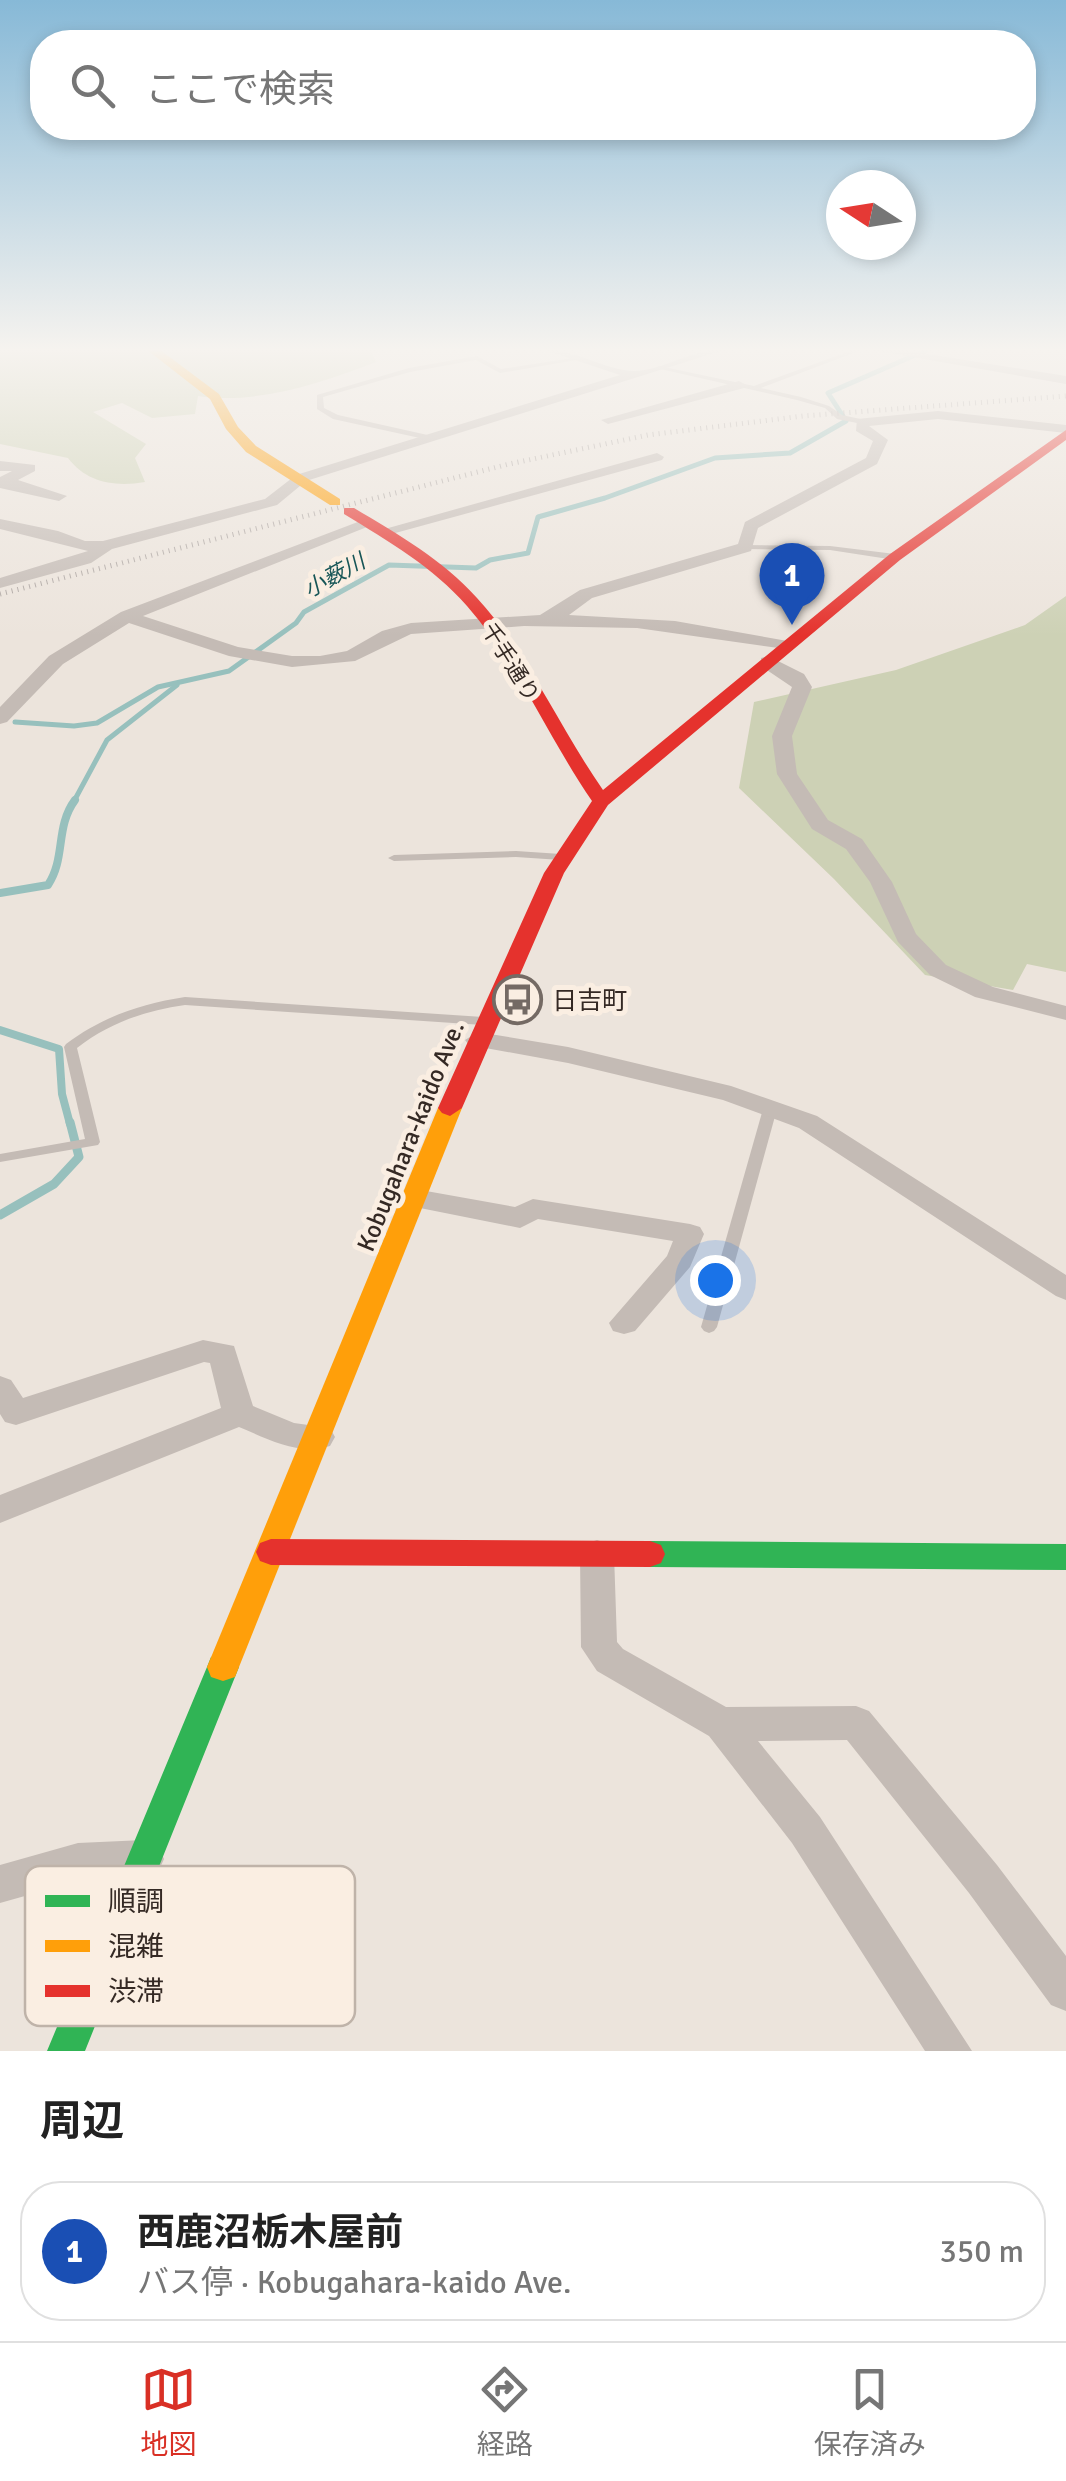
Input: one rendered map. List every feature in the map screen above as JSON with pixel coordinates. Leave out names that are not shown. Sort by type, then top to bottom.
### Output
[{"type":"main road","name":"千手通り","points":[[248,445],[451,582],[488,622],[580,776],[601,801]]},
{"type":"main road","name":"Kobugahara-kaido Ave.","points":[[141,1866],[482,1030],[562,857],[601,801],[894,556],[990,492],[1050,445]]},
{"type":"main road","points":[[271,1552],[1066,1557]]},
{"type":"main road","name":"Kobugahara-kaido Ave.","points":[[66,2051],[76,2026]]},
{"type":"street","points":[[0,524],[52,534],[83,546],[122,541],[271,502],[301,478],[408,445]]},
{"type":"street","points":[[542,619],[567,610],[586,594],[745,547],[752,525],[872,461],[880,445]]},
{"type":"street","points":[[0,718],[8,701],[56,660],[127,616],[359,517],[657,457]]},
{"type":"street","points":[[1,476],[59,496]]},
{"type":"street","points":[[0,582],[84,559],[122,541]]},
{"type":"street","points":[[127,616],[216,647],[296,660],[345,658],[389,634],[542,619],[616,620],[711,630],[787,646]]},
{"type":"street","points":[[768,662],[798,678],[802,687],[782,736],[786,774],[820,824],[854,844],[881,882],[906,938],[938,970],[984,992],[1066,1013]]},
{"type":"street","points":[[482,1030],[731,1094],[808,1122],[1066,1289]]},
{"type":"street","points":[[415,1198],[520,1218],[532,1208],[690,1234],[680,1260],[624,1323]]},
{"type":"street","points":[[0,1388],[16,1413],[203,1350],[223,1354],[239,1414]]},
{"type":"street","points":[[0,1509],[239,1414],[291,1435],[319,1437]]},
{"type":"street","points":[[597,1554],[600,1647],[610,1660],[722,1724],[806,1830],[950,2051]]},
{"type":"street","points":[[722,1724],[856,1723],[984,1879],[1066,1990]]},
{"type":"street","points":[[64,1866],[144,1859]]},
{"type":"street","points":[[0,1884],[25,1877]]},
{"type":"lane","points":[[745,547],[830,548],[894,556]]},
{"type":"lane","points":[[394,858],[516,854],[562,857]]},
{"type":"lane","points":[[0,1158],[94,1142],[70,1047],[95,1026],[142,1007],[185,1001],[482,1030]]},
{"type":"lane","points":[[709,1327],[770,1109]]},
{"type":"green space","points":[[3,445],[145,445],[135,458],[145,482],[102,481],[84,473],[68,458]]},
{"type":"green space","points":[[1066,596],[1066,972],[1027,964],[1013,990],[925,975],[834,879],[739,788],[754,702],[896,670],[1025,625]]},
{"type":"waterway","name":"小薮川","points":[[15,722],[74,726],[97,723],[158,687],[229,671],[296,623],[304,612],[389,565],[476,568],[490,560],[528,553],[538,517],[605,498],[715,458],[790,453],[805,445]]},
{"type":"waterway","points":[[73,803],[107,740],[177,685]]},
{"type":"waterway","points":[[0,893],[48,885],[57,864],[65,821],[75,800]]},
{"type":"waterway","points":[[0,1030],[59,1049],[62,1094],[70,1124]]},
{"type":"waterway","points":[[0,1215],[54,1184],[79,1157],[70,1122]]},
{"type":"railway","points":[[0,594],[509,464],[601,445]]},
{"type":"traffic: fast","points":[[650,1554],[1066,1557]]},
{"type":"traffic: fast","points":[[142,1866],[223,1667]]},
{"type":"traffic: fast","points":[[66,2051],[76,2026]]},
{"type":"traffic: slow","points":[[247,445],[335,502]]},
{"type":"traffic: slow","points":[[223,1667],[450,1108]]},
{"type":"traffic: jam","points":[[450,1108],[554,873],[601,801],[895,557],[1051,445]]},
{"type":"traffic: jam","points":[[349,511],[429,563],[472,602],[508,649],[601,801]]},
{"type":"traffic: jam","points":[[271,1552],[650,1554]]},
{"type":"place","name":"西鹿沼栃木屋前","points":[[792,625]]},
{"type":"place","name":"日吉町","points":[[517,1000]]}]
